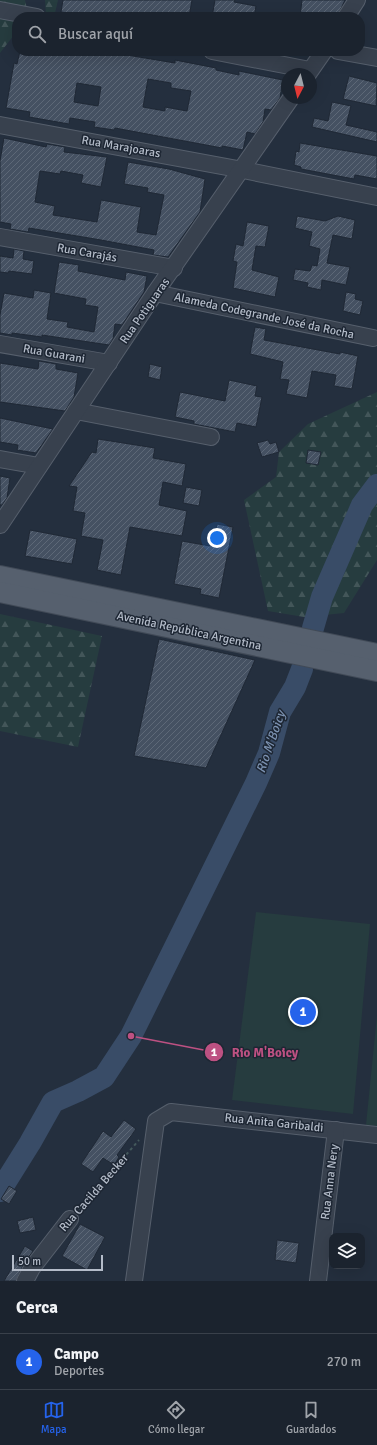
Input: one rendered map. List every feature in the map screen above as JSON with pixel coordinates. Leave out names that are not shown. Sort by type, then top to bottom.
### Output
[{"type":"main road","name":"Avenida República Argentina","points":[[0,576],[377,654]]},
{"type":"main road","name":"Avenida República Argentina","points":[[0,592],[377,671]]},
{"type":"street","points":[[349,12],[357,0]]},
{"type":"street","points":[[0,10],[12,12]]},
{"type":"street","points":[[235,56],[291,68]]},
{"type":"street","points":[[312,68],[320,56]]},
{"type":"street","points":[[365,56],[377,58]]},
{"type":"street","name":"Rua Potiguaras","points":[[0,525],[155,293],[243,170],[287,104]]},
{"type":"street","name":"Rua Marajoaras","points":[[0,125],[243,170],[377,197]]},
{"type":"street","name":"Rua Carajás","points":[[0,237],[174,268]]},
{"type":"street","name":"Alameda Codegrande José da Rocha","points":[[155,293],[373,338]]},
{"type":"street","name":"Rua Guarani","points":[[0,344],[109,363]]},
{"type":"street","points":[[76,411],[211,437]]},
{"type":"street","points":[[0,459],[39,466]]},
{"type":"street","name":"Rua Anita Garibaldi","points":[[134,1281],[156,1121],[171,1112],[377,1135]]},
{"type":"street","name":"Rua Anna Nery","points":[[318,1281],[336,1130]]},
{"type":"street","name":"Rua Cacilda Becker","points":[[25,1281],[32,1268],[70,1218]]},
{"type":"path","name":"Rua Cacilda Becker","points":[[70,1218],[141,1138]]},
{"type":"green space","points":[[0,0],[25,0],[27,9],[23,12],[12,12],[12,37],[0,53]]},
{"type":"green space","points":[[45,0],[58,0],[55,12],[46,12]]},
{"type":"green space","points":[[377,392],[377,560],[344,613],[304,617],[268,611],[244,500],[276,477],[279,452],[308,424]]},
{"type":"green space","points":[[0,614],[102,636],[78,747],[0,731]]},
{"type":"green space","points":[[256,912],[370,924],[353,1114],[232,1100]]},
{"type":"green space","points":[[377,1015],[377,1126],[366,1125]]},
{"type":"building","points":[[63,0],[192,0],[190,12],[61,12]]},
{"type":"building","points":[[215,0],[235,0],[234,2],[256,6],[255,12],[213,12]]},
{"type":"building","points":[[302,0],[345,0],[339,12],[301,12]]},
{"type":"building","points":[[19,56],[133,56],[175,63],[175,60],[216,68],[216,70],[239,75],[239,71],[281,80],[280,98],[271,110],[265,109],[263,122],[255,134],[247,132],[243,150],[222,146],[222,148],[115,128],[114,130],[94,127],[95,122],[70,118],[69,124],[29,117],[30,112],[6,108],[14,63],[17,64]],"holes":[[[148,79],[171,83],[171,88],[191,91],[187,111],[165,107],[165,111],[143,107]],[[77,83],[101,87],[98,106],[74,102]]]},
{"type":"building","points":[[349,76],[377,83],[376,106],[343,99]]},
{"type":"building","points":[[332,102],[351,106],[346,125],[377,132],[377,142],[312,127],[314,118],[328,121]]},
{"type":"building","points":[[4,138],[46,147],[47,144],[65,147],[64,152],[107,157],[101,187],[81,183],[83,175],[61,171],[60,174],[40,171],[35,202],[55,206],[53,215],[97,222],[101,200],[141,207],[137,232],[156,235],[164,195],[147,192],[148,188],[124,184],[128,162],[169,169],[205,179],[200,212],[168,257],[153,255],[154,250],[101,240],[29,228],[28,232],[10,229],[11,224],[0,222],[0,161]]},
{"type":"building","points":[[300,143],[377,156],[377,179],[355,175],[354,179],[301,169],[301,167],[294,165],[296,151],[299,152]]},
{"type":"building","points":[[297,216],[325,221],[338,216],[355,220],[352,239],[333,235],[327,263],[350,267],[346,285],[322,280],[321,290],[307,287],[308,283],[293,280],[295,269],[310,271],[312,265],[317,266],[320,249],[309,246],[312,232],[295,228]]},
{"type":"building","points":[[247,222],[269,226],[265,247],[256,246],[252,270],[279,277],[275,297],[233,288],[237,262],[233,261],[236,244],[243,246]]},
{"type":"building","points":[[14,249],[24,251],[23,259],[34,261],[32,274],[9,271],[8,273],[0,272],[0,256],[13,258]]},
{"type":"building","points":[[59,262],[79,265],[78,271],[125,280],[126,272],[147,276],[144,292],[122,325],[115,324],[113,339],[109,345],[42,335],[42,337],[0,333],[0,315],[4,293],[33,298],[34,290],[51,293],[47,319],[68,322],[67,327],[94,332],[98,307],[85,305],[86,299],[54,293]]},
{"type":"building","points":[[346,292],[356,294],[355,299],[363,301],[360,315],[343,311]]},
{"type":"building","points":[[255,327],[266,329],[264,340],[358,356],[352,389],[334,386],[336,375],[312,371],[307,398],[286,394],[289,380],[280,379],[283,362],[250,354]]},
{"type":"building","points":[[39,361],[56,364],[56,369],[78,373],[74,397],[65,411],[0,402],[0,363],[38,369]]},
{"type":"building","points":[[150,364],[162,367],[160,380],[148,377]]},
{"type":"building","points":[[229,380],[257,386],[255,396],[262,397],[256,427],[237,423],[235,432],[194,424],[194,421],[175,417],[180,392],[225,401]]},
{"type":"building","points":[[0,418],[53,429],[36,453],[17,450],[18,445],[0,442]]},
{"type":"building","points":[[98,439],[155,448],[153,458],[186,464],[182,486],[163,482],[159,505],[187,511],[182,536],[130,527],[121,575],[97,570],[103,540],[81,536],[85,513],[73,511],[77,487],[69,486],[92,452],[96,453]]},
{"type":"building","points":[[268,440],[270,444],[276,442],[279,452],[262,457],[257,443]]},
{"type":"building","points":[[308,450],[321,452],[318,465],[306,463]]},
{"type":"building","points":[[0,476],[10,478],[7,498],[2,505],[0,505]]},
{"type":"building","points":[[186,487],[202,490],[199,506],[183,503]]},
{"type":"building","points":[[217,524],[233,527],[219,598],[200,594],[201,589],[174,584],[182,541],[210,546],[210,544],[213,545]]},
{"type":"building","points":[[30,530],[77,539],[72,564],[25,556]]},
{"type":"building","points":[[159,639],[255,660],[206,768],[134,756]]},
{"type":"building","points":[[124,1120],[136,1129],[117,1155],[119,1157],[114,1165],[103,1158],[93,1172],[81,1164],[103,1131],[111,1137]]},
{"type":"building","points":[[9,1186],[17,1191],[9,1204],[1,1199]]},
{"type":"building","points":[[33,1217],[36,1230],[20,1233],[17,1221]]},
{"type":"building","points":[[80,1224],[105,1237],[87,1270],[62,1256]]},
{"type":"building","points":[[277,1240],[299,1243],[296,1263],[275,1260]]},
{"type":"building","points":[[25,1246],[33,1251],[24,1263],[16,1281],[4,1281]]},
{"type":"waterway","name":"Rio M'Boicy","points":[[313,628],[322,597],[362,505],[377,485]]},
{"type":"waterway","name":"Rio M'Boicy","points":[[0,1191],[30,1143],[53,1102],[104,1077],[131,1036],[256,783],[269,753],[280,712],[295,687],[302,669]]},
{"type":"place","name":"Campo","points":[[303,1012]]},
{"type":"place","name":"Rio M'Boicy","points":[[131,1036]]}]
